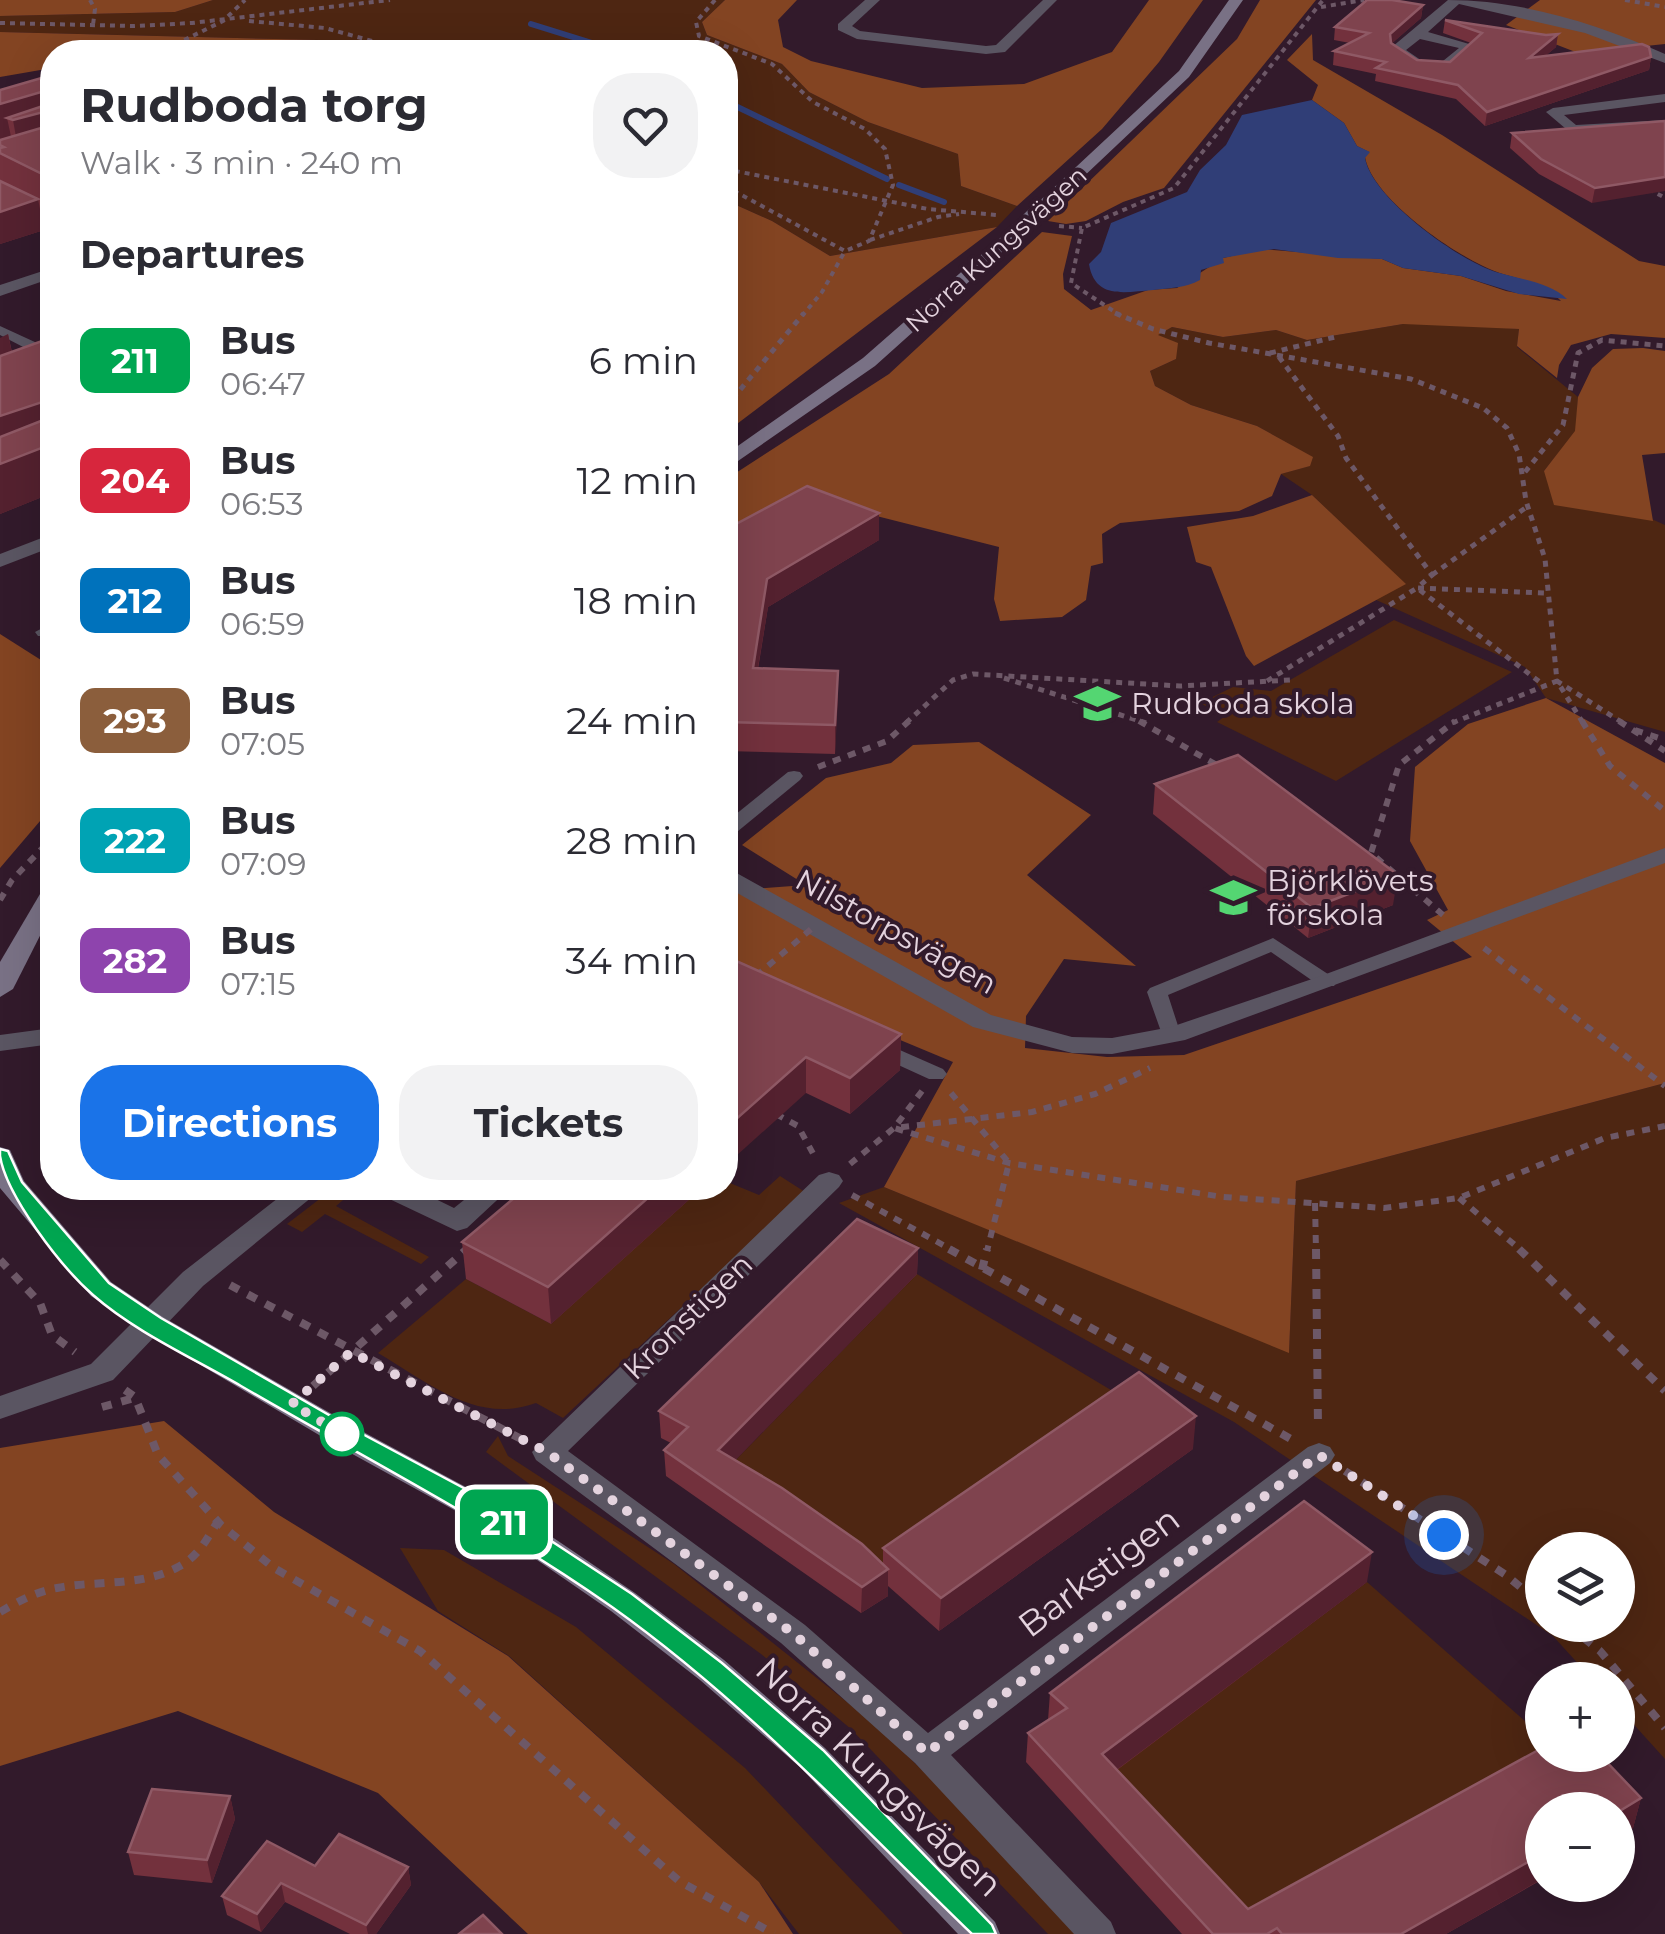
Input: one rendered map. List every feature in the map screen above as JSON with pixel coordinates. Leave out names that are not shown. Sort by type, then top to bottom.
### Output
[{"type":"main road","name":"Norra Kungsvägen","points":[[738,455],[869,362],[1013,235],[1184,74],[1236,0]]},
{"type":"main road","points":[[0,989],[40,913]]},
{"type":"main road","name":"Norra Kungsvägen","points":[[0,1156],[12,1185],[101,1289],[153,1324],[292,1404],[444,1486],[623,1602],[712,1670],[814,1758],[982,1934]]},
{"type":"street","points":[[873,0],[843,28],[857,34],[986,50],[1000,48],[1050,0]]},
{"type":"street","points":[[1424,29],[1457,0],[1603,33],[1665,59]]},
{"type":"street","points":[[1510,9],[1523,0]]},
{"type":"street","points":[[1662,102],[1553,112],[1572,130],[1665,124]]},
{"type":"street","points":[[0,198],[40,212]]},
{"type":"street","points":[[0,291],[40,277]]},
{"type":"street","points":[[0,561],[40,545]]},
{"type":"street","name":"Nilstorpsvägen","points":[[738,883],[982,1020],[1072,1045],[1112,1046],[1171,1035],[1328,982],[1665,855]]},
{"type":"street","points":[[0,1042],[40,1037]]},
{"type":"street","name":"Kronstigen","points":[[547,1452],[829,1181]]},
{"type":"street","points":[[0,1408],[102,1372],[204,1271],[294,1200]]},
{"type":"street","points":[[415,1200],[456,1221],[481,1200]]},
{"type":"street","points":[[547,1452],[794,1634],[927,1753],[1098,1934]]},
{"type":"street","name":"Barkstigen","points":[[927,1753],[1319,1455]]},
{"type":"lane","points":[[1424,29],[1449,27]]},
{"type":"lane","points":[[0,331],[32,346]]},
{"type":"lane","points":[[738,821],[794,776]]},
{"type":"lane","points":[[1171,1035],[1156,992],[1274,944],[1328,982]]},
{"type":"lane","points":[[866,1042],[936,1074]]},
{"type":"path","points":[[90,0],[95,8],[94,24]]},
{"type":"path","points":[[184,40],[222,21],[245,0]]},
{"type":"path","points":[[222,21],[390,0]]},
{"type":"path","points":[[709,40],[699,36],[696,22],[715,0]]},
{"type":"path","points":[[1053,226],[1082,228],[1174,188],[1322,4],[1364,0]]},
{"type":"path","points":[[1624,0],[1665,8]]},
{"type":"path","points":[[1644,0],[1651,5]]},
{"type":"path","points":[[0,23],[222,21],[324,28],[368,40]]},
{"type":"path","points":[[738,51],[772,64],[813,102],[865,129],[884,149],[893,172],[888,202],[869,241]]},
{"type":"path","points":[[738,172],[888,202],[997,215]]},
{"type":"path","points":[[1640,185],[1665,198]]},
{"type":"path","points":[[738,193],[845,251]]},
{"type":"path","points":[[738,392],[822,292],[845,251],[938,217],[972,213]]},
{"type":"path","points":[[1082,228],[1071,283],[1130,321],[1156,331],[1264,354],[1390,375],[1467,401],[1507,428],[1522,457],[1528,506],[1545,558],[1557,681],[1610,766],[1665,810]]},
{"type":"path","points":[[1264,354],[1339,336]]},
{"type":"path","points":[[1524,473],[1554,437],[1569,409],[1578,353],[1602,340],[1665,346]]},
{"type":"path","points":[[1278,356],[1338,436],[1346,458],[1432,574]]},
{"type":"path","points":[[1267,681],[1417,588],[1528,506]]},
{"type":"path","points":[[1417,588],[1547,593]]},
{"type":"path","points":[[1417,588],[1546,686]]},
{"type":"path","points":[[794,776],[887,740],[953,680],[973,674],[1180,686],[1290,680]]},
{"type":"path","points":[[994,675],[1148,724],[1233,774]]},
{"type":"path","points":[[1371,853],[1399,765],[1456,720],[1557,681]]},
{"type":"path","points":[[1557,681],[1665,751]]},
{"type":"path","points":[[1624,726],[1665,740]]},
{"type":"path","points":[[1354,843],[1448,919]]},
{"type":"path","points":[[0,900],[12,880],[40,851]]},
{"type":"path","points":[[755,977],[816,925]]},
{"type":"path","points":[[1484,948],[1665,1086]]},
{"type":"path","points":[[894,1128],[974,1122],[1032,1112],[1095,1094],[1160,1062]]},
{"type":"path","points":[[829,1181],[894,1128],[936,1074],[1010,1163]]},
{"type":"path","points":[[769,1111],[798,1126],[829,1181],[982,1270],[1319,1455],[1525,1590]]},
{"type":"path","points":[[894,1128],[1010,1163],[1223,1198],[1384,1208],[1459,1198],[1605,1138],[1665,1126]]},
{"type":"path","points":[[982,1270],[1010,1163]]},
{"type":"path","points":[[1459,1198],[1508,1238],[1665,1391]]},
{"type":"path","points":[[1315,1204],[1319,1455]]},
{"type":"path","points":[[292,1404],[480,1238]]},
{"type":"path","points":[[0,1260],[44,1305],[52,1322],[52,1335],[135,1397],[158,1455],[218,1521],[274,1568],[420,1651],[679,1881],[774,1934]]},
{"type":"path","points":[[204,1271],[351,1352],[547,1452]]},
{"type":"path","points":[[0,1612],[15,1600],[51,1586],[118,1583],[169,1572],[187,1564],[210,1543],[218,1521]]},
{"type":"path","points":[[1589,1642],[1665,1728]]},
{"type":"shaded area","points":[[0,0],[213,0],[175,12],[0,16]]},
{"type":"shaded area","points":[[213,0],[725,0],[702,22],[707,35],[720,40],[318,40],[0,32],[0,16],[175,12]]},
{"type":"shaded area","points":[[725,0],[797,0],[778,20],[783,47],[811,61],[922,88],[1024,84],[1112,52],[1149,0],[1203,0],[1159,62],[1102,129],[1017,206],[961,186],[958,154],[868,122],[809,92],[782,64],[738,47],[738,40],[707,35],[702,22]]},
{"type":"shaded area","points":[[1260,0],[1316,0],[1164,188],[1123,202],[1086,221],[1048,221],[1237,39]]},
{"type":"shaded area","points":[[1540,0],[1665,0],[1665,44],[1578,53],[1506,25]]},
{"type":"shaded area","points":[[0,32],[318,40],[40,40],[40,70],[0,77]]},
{"type":"shaded area","points":[[1312,34],[1313,60],[1442,135],[1639,261],[1665,266],[1665,338],[1611,334],[1571,345],[1559,365],[1557,378],[1517,346],[1519,329],[1403,324],[1307,340],[1276,330],[1223,337],[1172,327],[1158,335],[1178,343],[1176,359],[1150,371],[1155,386],[1191,405],[1257,426],[1313,457],[1310,466],[1281,474],[1272,496],[1239,511],[1120,523],[1102,534],[1103,563],[1091,566],[1086,600],[1062,617],[1000,621],[994,599],[999,547],[833,505],[738,539],[738,472],[889,374],[1042,232],[1072,236],[1063,274],[1064,289],[1091,310],[1148,290],[1177,288],[1223,258],[1262,249],[1382,259],[1403,268],[1461,276],[1506,291],[1561,301],[1544,288],[1468,258],[1413,220],[1381,189],[1365,157],[1369,152],[1357,146],[1344,123],[1312,100],[1318,85],[1287,60]]},
{"type":"shaded area","points":[[738,47],[782,64],[809,92],[868,122],[958,154],[961,186],[1017,206],[997,227],[830,256],[738,206]]},
{"type":"shaded area","points":[[738,206],[830,256],[997,227],[738,423]]},
{"type":"shaded area","points":[[1403,324],[1519,329],[1517,347],[1578,397],[1576,431],[1544,471],[1665,525],[1665,732],[1546,698],[1525,667],[1374,599],[1405,584],[1312,495],[1281,474],[1309,466],[1312,457],[1257,426],[1191,405],[1155,386],[1150,371],[1176,359],[1156,335],[1172,327],[1223,337],[1276,330],[1307,340]]},
{"type":"shaded area","points":[[1613,349],[1665,351],[1665,453],[1642,455],[1653,521],[1554,505],[1544,471],[1575,431],[1578,397],[1592,368]]},
{"type":"shaded area","points":[[1312,495],[1406,584],[1254,666],[1246,656],[1211,567],[1196,562],[1187,527],[1253,516]]},
{"type":"shaded area","points":[[1394,620],[1512,672],[1336,781],[1217,722],[1225,716],[1200,703],[1233,687],[1271,691]]},
{"type":"shaded area","points":[[0,634],[40,659],[40,821],[0,868]]},
{"type":"shaded area","points":[[1546,698],[1665,763],[1665,1083],[1296,1181],[1289,1353],[884,1187],[953,1062],[738,972],[738,890],[806,885],[742,845],[826,778],[891,763],[913,745],[979,742],[1091,815],[1027,875],[1136,966],[1064,959],[1026,1016],[1025,1048],[1107,1057],[1184,1055],[1472,957],[1427,920],[1448,910],[1410,841],[1415,767],[1468,724]]},
{"type":"shaded area","points":[[1665,1083],[1665,1759],[1635,1726],[1635,1662],[1577,1662],[1558,1642],[1635,1642],[1635,1532],[1525,1532],[1525,1617],[1234,1422],[839,1203],[884,1187],[1289,1352],[1296,1181]]},
{"type":"shaded area","points":[[780,1176],[805,1192],[563,1418],[536,1403],[493,1409],[453,1397],[378,1353],[466,1279],[551,1324],[687,1200],[738,1200],[738,1186],[759,1195]]},
{"type":"shaded area","points":[[318,1200],[343,1200],[336,1206],[429,1257],[421,1264],[325,1214],[302,1232],[287,1224]]},
{"type":"shaded area","points":[[917,1274],[1136,1405],[883,1581],[724,1472]]},
{"type":"shaded area","points":[[164,1421],[274,1512],[508,1656],[759,1882],[793,1934],[528,1934],[378,1793],[178,1711],[0,1766],[0,1448]]},
{"type":"shaded area","points":[[498,1436],[508,1456],[674,1564],[872,1722],[977,1823],[1078,1934],[1048,1934],[851,1729],[761,1654],[486,1452]]},
{"type":"shaded area","points":[[400,1548],[444,1550],[576,1627],[745,1768],[903,1934],[799,1934],[759,1882],[509,1656],[438,1611]]},
{"type":"shaded area","points":[[1367,1582],[1525,1721],[1525,1765],[1253,1933],[1108,1776]]},
{"type":"water","points":[[1312,100],[1344,123],[1357,146],[1370,152],[1365,158],[1382,190],[1435,238],[1472,262],[1550,288],[1567,299],[1519,294],[1461,276],[1403,268],[1382,259],[1338,258],[1274,249],[1223,258],[1224,263],[1201,270],[1200,280],[1183,286],[1122,292],[1098,284],[1089,264],[1101,252],[1111,223],[1187,192],[1200,170],[1226,145],[1242,115]]},
{"type":"building","points":[[1367,0],[1423,5],[1390,34],[1391,43],[1417,60],[1450,62],[1482,33],[1445,20],[1558,34],[1529,58],[1642,44],[1649,47],[1651,57],[1487,112],[1458,85],[1376,68],[1386,62],[1334,51],[1369,33],[1335,27]]},
{"type":"building","points":[[40,78],[40,92],[0,104],[0,90]]},
{"type":"building","points":[[40,107],[40,113],[7,118]]},
{"type":"building","points":[[1665,121],[1665,177],[1595,188],[1541,159],[1512,133]]},
{"type":"building","points":[[40,128],[40,173],[0,153],[4,147],[0,140]]},
{"type":"building","points":[[0,181],[38,199],[0,212]]},
{"type":"building","points":[[40,342],[40,403],[0,416],[0,356]]},
{"type":"building","points":[[40,421],[40,449],[0,464],[0,437]]},
{"type":"building","points":[[807,486],[879,513],[767,579],[753,668],[838,671],[835,725],[738,722],[738,523]]},
{"type":"building","points":[[1238,755],[1398,875],[1312,908],[1155,784]]},
{"type":"building","points":[[738,962],[901,1034],[850,1078],[806,1057],[738,1117]]},
{"type":"building","points":[[512,1200],[646,1200],[548,1287],[462,1242]]},
{"type":"building","points":[[857,1219],[918,1248],[718,1450],[782,1488],[862,1544],[888,1569],[862,1587],[664,1450],[688,1427],[659,1411]]},
{"type":"building","points":[[1139,1372],[1196,1416],[941,1598],[883,1548]]},
{"type":"building","points":[[1304,1501],[1372,1552],[1102,1754],[1248,1909],[1525,1757],[1525,1772],[1616,1772],[1641,1798],[1635,1802],[1635,1792],[1525,1792],[1525,1864],[1401,1934],[1282,1934],[1277,1928],[1267,1934],[1213,1934],[1028,1733],[1067,1708],[1050,1693]]},
{"type":"building","points":[[152,1789],[230,1796],[207,1860],[128,1852]]},
{"type":"building","points":[[339,1834],[408,1867],[366,1925],[281,1883],[257,1914],[222,1896],[267,1841],[315,1866]]},
{"type":"building","points":[[483,1915],[502,1934],[459,1934]]},
{"type":"waterway","points":[[531,24],[582,40]]},
{"type":"waterway","points":[[738,107],[887,179]]},
{"type":"waterway","points":[[899,185],[944,202]]},
{"type":"bus line","name":"211","points":[[0,1156],[12,1185],[101,1289],[153,1324],[347,1437],[444,1486],[516,1529],[623,1602],[712,1670],[814,1758],[982,1934]]},
{"type":"place","name":"Rudboda skola","points":[[1098,704]]},
{"type":"place","name":"Björklövets förskola","points":[[1234,898]]},
{"type":"route","points":[[342,1434],[347,1437],[292,1404],[351,1352],[547,1452],[794,1634],[927,1753],[1319,1455],[1444,1535]]}]
